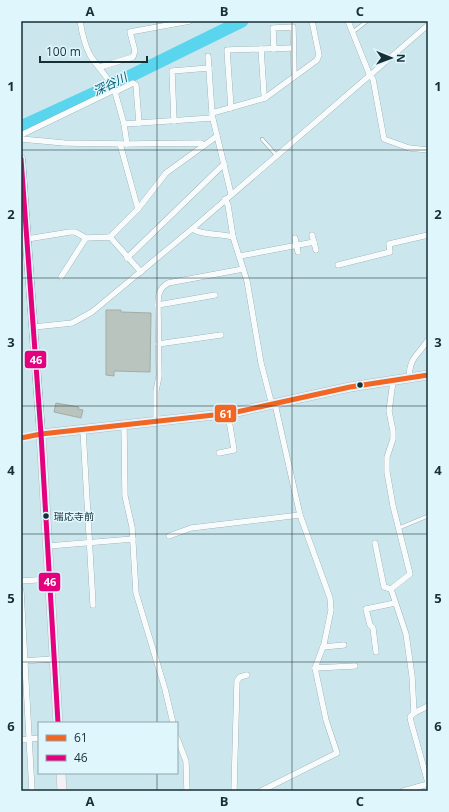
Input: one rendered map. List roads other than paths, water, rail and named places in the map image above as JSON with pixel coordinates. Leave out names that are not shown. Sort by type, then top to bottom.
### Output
[{"type":"main road","points":[[58,722],[41,434],[228,414],[350,387],[428,375]]},
{"type":"main road","points":[[61,774],[62,791]]},
{"type":"street","points":[[80,21],[85,43],[91,56],[100,66],[114,90],[124,124],[127,144]]},
{"type":"street","points":[[100,66],[133,57],[135,51],[130,32],[190,21]]},
{"type":"street","points":[[124,124],[174,121],[212,115],[265,98],[317,60],[319,56],[312,21]]},
{"type":"street","points":[[348,21],[375,85],[384,139],[408,148],[428,150]]},
{"type":"street","points":[[34,327],[72,323],[92,312],[192,229],[428,25]]},
{"type":"street","points":[[274,49],[273,28],[292,27],[294,73],[296,75]]},
{"type":"street","points":[[231,108],[227,50],[293,48]]},
{"type":"street","points":[[261,49],[265,98]]},
{"type":"street","points":[[208,56],[212,115],[231,194]]},
{"type":"street","points":[[174,121],[172,71],[208,68]]},
{"type":"street","points":[[21,135],[114,90],[133,83],[136,85],[139,123]]},
{"type":"street","points":[[25,240],[70,232],[75,232],[86,238],[110,237],[138,209],[166,173],[217,136]]},
{"type":"street","points":[[21,139],[64,143],[204,144]]},
{"type":"street","points":[[120,144],[138,209]]},
{"type":"street","points":[[21,159],[25,240],[34,327],[41,434],[21,438]]},
{"type":"street","points":[[127,258],[224,164]]},
{"type":"street","points":[[225,199],[228,205],[233,237],[247,281],[261,363],[274,405],[300,515],[330,598],[331,610],[323,647],[315,668],[326,720],[337,753],[265,790]]},
{"type":"street","points":[[192,229],[201,234],[223,234],[233,237]]},
{"type":"street","points":[[312,235],[316,250]]},
{"type":"street","points":[[338,265],[390,252],[389,244],[428,235]]},
{"type":"street","points":[[110,237],[140,272]]},
{"type":"street","points":[[61,277],[86,238]]},
{"type":"street","points":[[295,238],[298,252]]},
{"type":"street","points":[[240,256],[314,242]]},
{"type":"street","points":[[270,243],[272,250]]},
{"type":"street","points":[[156,421],[156,392],[159,376],[158,294],[162,287],[168,283],[243,269]]},
{"type":"street","points":[[158,305],[215,295]]},
{"type":"street","points":[[158,344],[221,335]]},
{"type":"street","points":[[409,378],[410,365],[413,358],[428,340]]},
{"type":"street","points":[[391,589],[410,574],[398,528],[387,472],[386,457],[393,439],[389,411],[392,381]]},
{"type":"street","points":[[219,453],[234,450],[228,414]]},
{"type":"street","points":[[124,425],[125,496],[132,527],[136,593],[165,689],[173,722]]},
{"type":"street","points":[[83,430],[93,605]]},
{"type":"street","points":[[169,536],[191,528],[300,515]]},
{"type":"street","points":[[48,546],[133,539]]},
{"type":"street","points":[[375,543],[384,587],[391,589]]},
{"type":"street","points":[[21,581],[50,579]]},
{"type":"street","points":[[391,589],[406,634],[412,676],[414,713]]},
{"type":"street","points":[[21,591],[23,661],[30,739],[32,791]]},
{"type":"street","points":[[376,652],[373,628],[370,625],[366,609],[395,603]]},
{"type":"street","points":[[323,647],[344,645]]},
{"type":"street","points":[[23,661],[54,659]]},
{"type":"street","points":[[315,668],[355,666]]},
{"type":"street","points":[[234,791],[237,681],[240,677],[247,675]]},
{"type":"street","points":[[404,791],[428,784],[410,717],[414,713],[428,706]]},
{"type":"street","points":[[21,740],[38,738]]},
{"type":"street","points":[[178,741],[186,761],[186,791]]},
{"type":"lane","points":[[353,32],[367,21]]},
{"type":"lane","points":[[262,139],[277,156]]},
{"type":"lane","points":[[398,528],[428,516]]},
{"type":"waterway","name":"深谷川","points":[[21,127],[106,88],[242,21]]},
{"type":"place","name":"瑞応寺前","points":[[46,516]]}]
